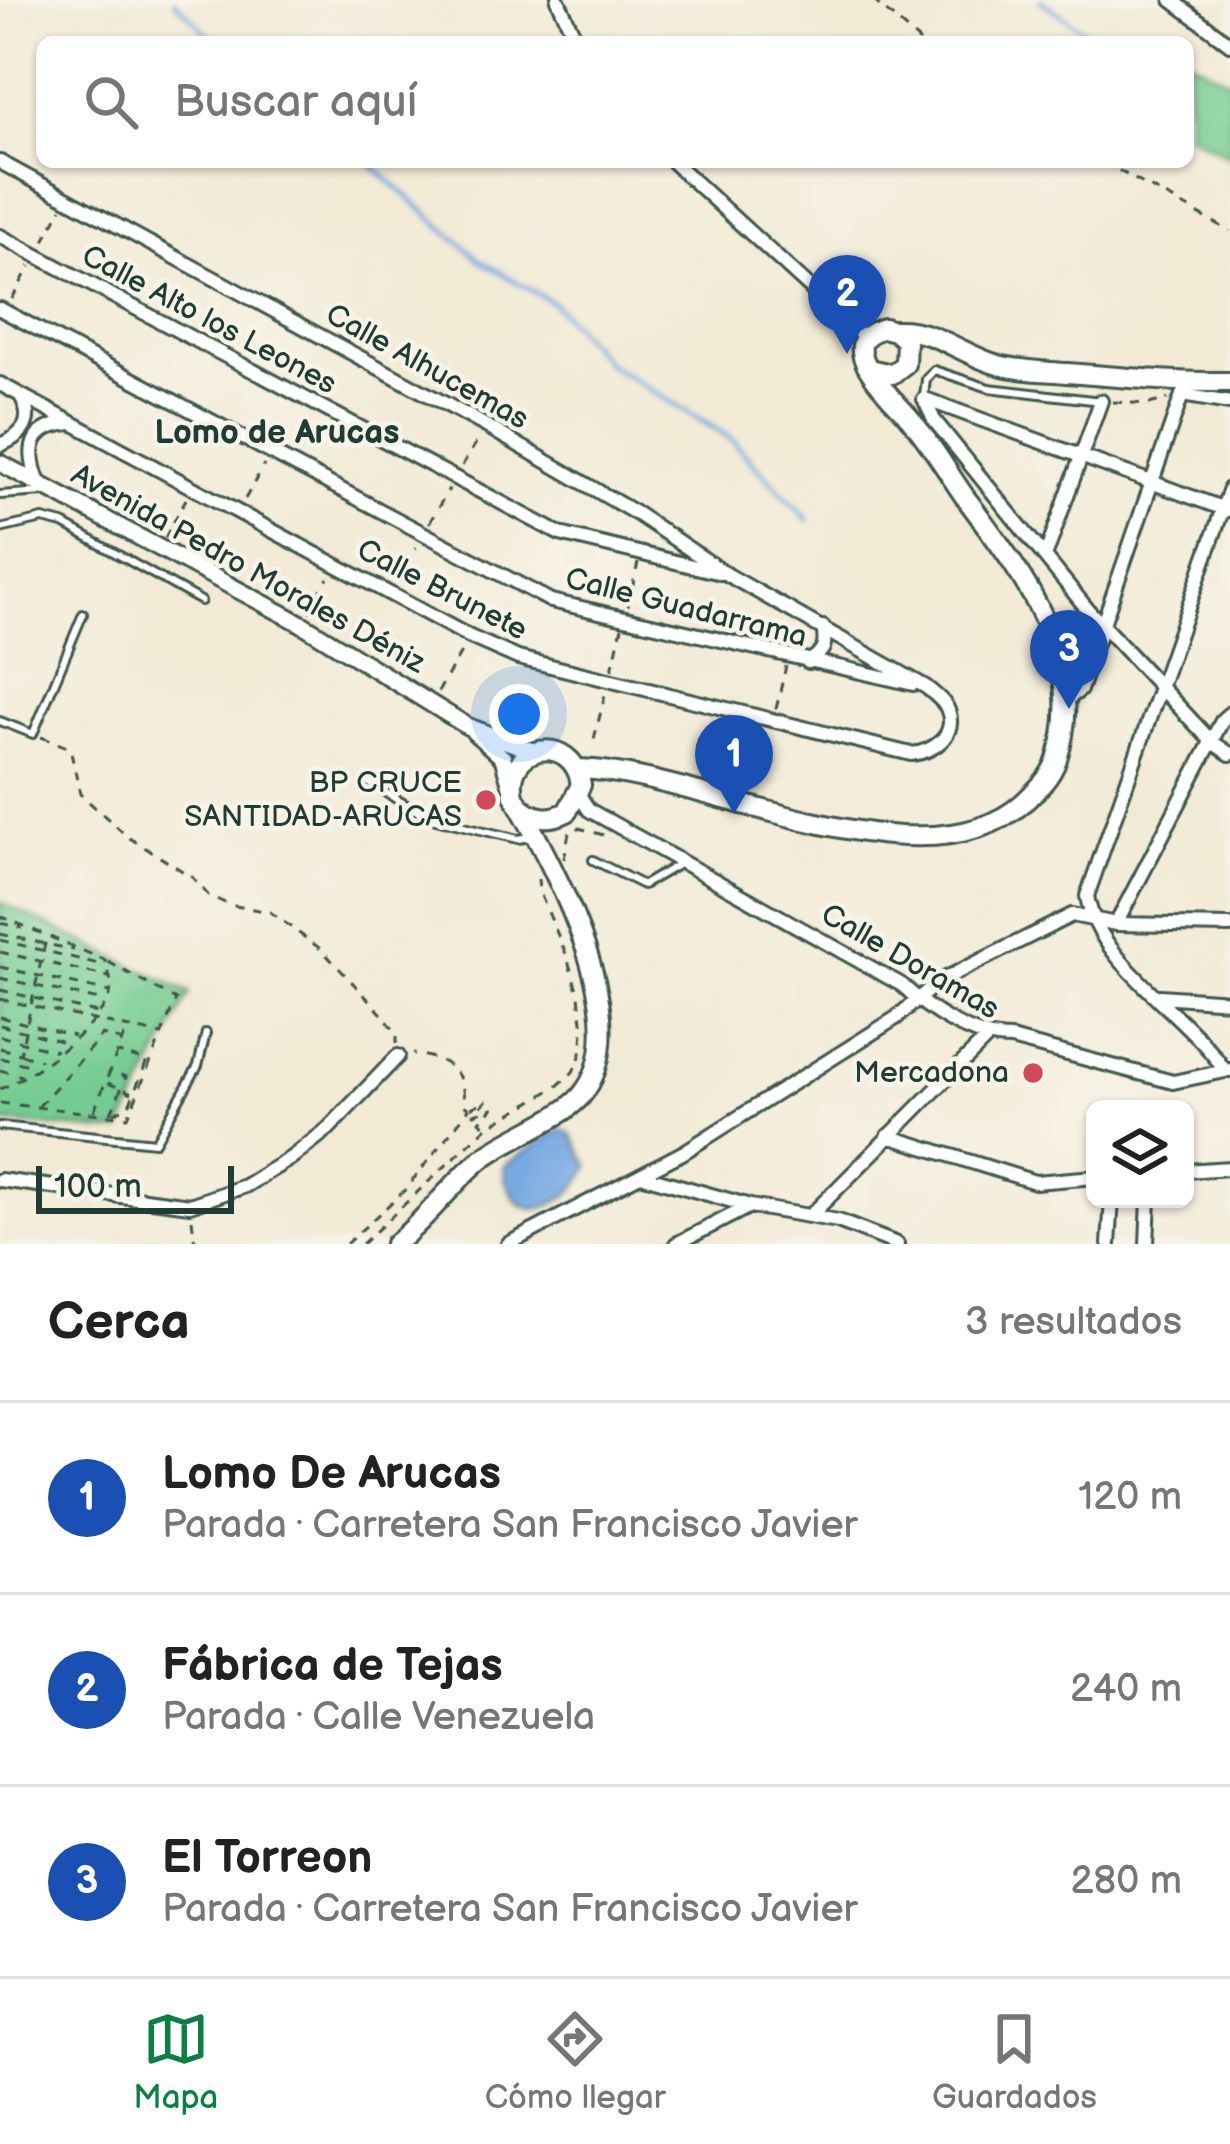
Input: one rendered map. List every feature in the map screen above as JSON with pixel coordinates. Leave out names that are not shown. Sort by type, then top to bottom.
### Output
[{"type":"main road","points":[[517,801],[537,817],[575,798],[608,770],[794,820],[874,832],[947,834],[991,823],[1016,810],[1039,789],[1057,758],[1064,702],[1056,649],[1032,589],[862,354],[866,339],[878,329],[907,326],[956,349]]},
{"type":"main road","points":[[894,330],[906,341],[902,396],[906,413]]},
{"type":"main road","points":[[869,369],[892,374],[906,360],[933,346],[1025,371],[1176,383],[1230,382]]},
{"type":"main road","points":[[394,1244],[478,1161],[577,1100],[595,1077],[604,1033],[596,987],[567,898],[517,801],[515,770],[535,752],[555,751],[575,798]]},
{"type":"main road","points":[[551,866],[549,835],[575,798]]},
{"type":"street","points":[[558,0],[574,36]]},
{"type":"street","points":[[1172,0],[1230,44]]},
{"type":"street","name":"Calle Alhucemas","points":[[0,162],[486,426],[637,514],[728,575],[926,687],[946,706],[950,722]]},
{"type":"street","points":[[680,168],[866,339]]},
{"type":"street","name":"Calle Alto los Leones","points":[[0,236],[560,534],[728,575]]},
{"type":"street","name":"Calle Guadarrama","points":[[0,309],[551,601],[926,687]]},
{"type":"street","name":"Calle Brunete","points":[[0,384],[470,637],[518,658],[911,754],[929,752],[943,742],[950,722]]},
{"type":"street","points":[[0,445],[19,437],[28,422],[21,395]]},
{"type":"street","points":[[1064,702],[1080,690],[1182,395],[1230,403]]},
{"type":"street","points":[[924,399],[1227,510]]},
{"type":"street","points":[[924,399],[934,420],[1100,624],[1212,742],[1230,754]]},
{"type":"street","points":[[1045,556],[1101,401]]},
{"type":"street","points":[[39,483],[31,462],[38,435],[52,424],[73,423]]},
{"type":"street","name":"Avenida Pedro Morales Déniz","points":[[0,463],[302,624],[467,726]]},
{"type":"street","points":[[1228,1071],[1121,961],[1091,921],[1087,896],[1227,510],[1230,488]]},
{"type":"street","points":[[808,662],[822,653],[826,643],[823,627]]},
{"type":"street","points":[[1116,924],[1230,712]]},
{"type":"street","points":[[467,726],[535,752]]},
{"type":"street","points":[[467,726],[503,758],[517,801]]},
{"type":"street","name":"Calle Doramas","points":[[575,798],[902,985],[918,1000],[986,1039],[1011,1039],[1173,1082],[1228,1071]]},
{"type":"street","points":[[508,1244],[644,1176],[896,1018],[938,982],[1072,915],[1116,924],[1230,926]]},
{"type":"street","points":[[1158,995],[1230,1001]]},
{"type":"street","points":[[811,1215],[986,1039]]},
{"type":"street","points":[[0,1180],[190,1205],[245,1186],[291,1158],[328,1129],[398,1056]]},
{"type":"street","points":[[888,1136],[1035,1182],[1086,1178]]},
{"type":"street","points":[[1194,1170],[1230,1168]]},
{"type":"street","points":[[644,1176],[750,1206],[811,1215],[897,1244]]},
{"type":"street","points":[[676,1244],[750,1206]]},
{"type":"street","points":[[1109,1244],[1111,1208]]},
{"type":"street","points":[[1148,1244],[1149,1208]]},
{"type":"lane","points":[[924,399],[926,379],[934,370],[989,388],[1101,401]]},
{"type":"lane","points":[[0,495],[55,491]]},
{"type":"lane","points":[[0,529],[44,519],[63,524],[201,601]]},
{"type":"lane","points":[[0,721],[33,734],[82,614]]},
{"type":"lane","points":[[369,783],[427,818],[518,838],[536,837]]},
{"type":"lane","points":[[593,860],[643,885],[674,870],[681,861]]},
{"type":"lane","points":[[0,1126],[155,1142],[198,1066],[206,1033]]},
{"type":"path","points":[[873,0],[913,36]]},
{"type":"path","points":[[1114,168],[1230,231]]},
{"type":"path","points":[[1101,401],[1149,404],[1182,395]]},
{"type":"path","points":[[390,593],[486,426]]},
{"type":"path","points":[[238,510],[270,453]]},
{"type":"path","points":[[160,548],[193,487]]},
{"type":"path","points":[[594,739],[640,556]]},
{"type":"path","points":[[302,624],[336,564]]},
{"type":"path","points":[[431,704],[470,637]]},
{"type":"path","points":[[773,720],[787,658]]},
{"type":"path","points":[[33,734],[70,748],[80,794],[128,837],[192,877],[208,895],[229,905],[270,912],[322,950],[397,1034],[398,1056],[417,1053],[463,1077],[464,1104],[469,1109]]},
{"type":"path","points":[[362,1244],[486,1128],[556,1088],[573,1072],[584,1030],[579,996],[536,881],[564,860],[569,833],[579,828],[616,839]]},
{"type":"path","points":[[1,921],[86,952],[176,1000],[136,1094]]},
{"type":"path","points":[[20,1054],[47,935]]},
{"type":"path","points":[[0,937],[106,963]]},
{"type":"path","points":[[44,948],[86,952]]},
{"type":"path","points":[[0,952],[109,977]]},
{"type":"path","points":[[0,1089],[57,1052],[102,1014],[110,993],[106,963]]},
{"type":"path","points":[[0,967],[110,993]]},
{"type":"path","points":[[0,978],[106,1002]]},
{"type":"path","points":[[0,990],[102,1014]]},
{"type":"path","points":[[0,999],[162,1036]]},
{"type":"path","points":[[0,1017],[77,1036]]},
{"type":"path","points":[[0,1025],[69,1043]]},
{"type":"path","points":[[94,1112],[128,1028]]},
{"type":"path","points":[[38,1107],[102,1035],[123,1040]]},
{"type":"path","points":[[0,1036],[57,1052]]},
{"type":"path","points":[[0,1048],[44,1061]]},
{"type":"path","points":[[0,1103],[128,1117],[147,1061],[118,1053]]},
{"type":"path","points":[[0,1058],[36,1067]]},
{"type":"path","points":[[0,1070],[23,1076]]},
{"type":"path","points":[[110,1114],[126,1077],[111,1071]]},
{"type":"path","points":[[0,1079],[14,1082]]},
{"type":"path","points":[[106,1083],[136,1094]]},
{"type":"path","points":[[100,1096],[116,1102]]},
{"type":"path","points":[[346,1244],[405,1190],[469,1109],[487,1100],[473,1114],[493,1108],[480,1121],[486,1128]]},
{"type":"path","points":[[190,1205],[195,1244]]},
{"type":"green space","points":[[1194,62],[1230,81],[1230,157],[1194,137]]},
{"type":"green space","points":[[0,902],[190,993],[120,1132],[0,1122]]},
{"type":"water","points":[[561,1129],[571,1134],[589,1166],[584,1176],[554,1203],[542,1208],[520,1204],[507,1183],[505,1165]]},
{"type":"waterway","points":[[174,0],[210,36]]},
{"type":"waterway","points":[[1040,0],[1092,36]]},
{"type":"waterway","points":[[375,168],[481,261],[553,303],[608,364],[730,438],[808,520]]},
{"type":"place","name":"Fábrica de Tejas","points":[[847,354]]},
{"type":"place","name":"El Torreon","points":[[1069,709]]},
{"type":"place","name":"BP CRUCE SANTIDAD-ARUCAS","points":[[486,800]]},
{"type":"place","name":"Lomo De Arucas","points":[[734,814]]},
{"type":"place","name":"Mercadona","points":[[1033,1073]]},
{"type":"district","name":"Lomo de Arucas","points":[[277,433]]}]
